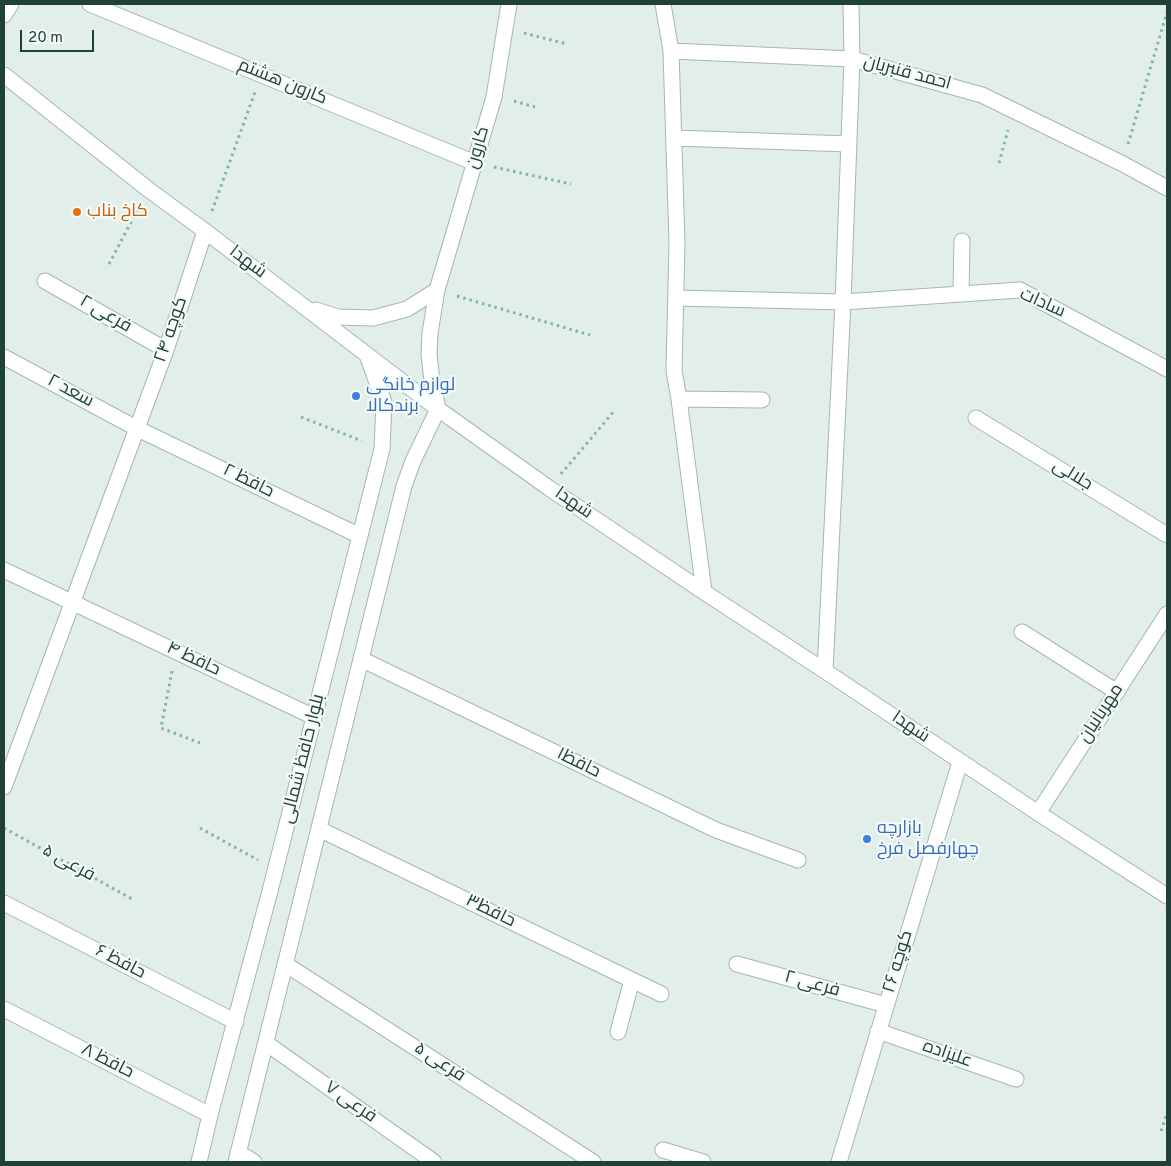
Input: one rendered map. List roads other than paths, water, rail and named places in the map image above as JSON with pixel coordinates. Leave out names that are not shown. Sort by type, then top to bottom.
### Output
[{"type":"street","points":[[4,15],[11,4]]},
{"type":"street","name":"کارون هشتم","points":[[90,4],[475,163]]},
{"type":"street","name":"کارون","points":[[438,408],[432,382],[429,354],[430,333],[437,290],[494,96],[509,4]]},
{"type":"street","points":[[663,4],[671,51],[674,138],[677,243],[674,371],[704,592]]},
{"type":"street","points":[[825,671],[843,302],[852,59],[851,4]]},
{"type":"street","name":"احمد قنبریان","points":[[671,51],[852,59],[982,95],[1167,188]]},
{"type":"street","name":"شهدا","points":[[4,75],[149,190],[438,408],[549,488],[960,762],[1038,813],[1166,892]]},
{"type":"street","points":[[674,138],[849,144]]},
{"type":"street","name":"کوچه ۲۴","points":[[4,787],[166,350],[205,231]]},
{"type":"street","points":[[961,294],[962,241]]},
{"type":"street","name":"فرعی ۲","points":[[45,282],[166,350]]},
{"type":"street","points":[[305,306],[338,317],[373,318],[407,308],[437,290]]},
{"type":"street","name":"سادات","points":[[676,298],[843,302],[1020,290],[1167,369]]},
{"type":"street","name":"بلوار حافظ شمالی","points":[[199,1162],[276,870],[382,449],[384,402],[367,355]]},
{"type":"street","name":"سعد ۲","points":[[4,357],[136,428]]},
{"type":"street","points":[[679,399],[762,400]]},
{"type":"street","name":"بلوار حافظ شمالی","points":[[237,1157],[404,486],[438,408]]},
{"type":"street","name":"جلالی","points":[[976,418],[1167,535]]},
{"type":"street","name":"حافظ ۲","points":[[136,428],[360,536]]},
{"type":"street","name":"حافظ ۴","points":[[4,570],[314,717]]},
{"type":"street","name":"مهربانیان","points":[[1038,813],[1167,614]]},
{"type":"street","points":[[1022,632],[1117,692]]},
{"type":"street","name":"حافظ۱","points":[[361,659],[716,830],[798,860]]},
{"type":"street","name":"کوچه ۲۶","points":[[839,1162],[960,762]]},
{"type":"street","name":"حافظ۳","points":[[319,829],[661,994]]},
{"type":"street","name":"حافظ ۶","points":[[4,903],[236,1022]]},
{"type":"street","name":"فرعی ۵","points":[[285,964],[593,1162]]},
{"type":"street","name":"فرعی ۲","points":[[737,964],[886,1005]]},
{"type":"street","points":[[618,1032],[632,980]]},
{"type":"street","name":"حافظ ۸","points":[[4,1009],[210,1115]]},
{"type":"street","name":"علیزاده","points":[[878,1031],[1016,1079]]},
{"type":"street","name":"فرعی ۷","points":[[266,1043],[434,1162]]},
{"type":"street","points":[[663,1150],[703,1162]]},
{"type":"street","points":[[237,1157],[254,1162]]},
{"type":"place","name":"کاخ بناب","points":[[77,212]]},
{"type":"place","name":"لوازم خانگی برندکالا","points":[[356,396]]},
{"type":"place","name":"بازارچه چهارفصل فرخ","points":[[867,839]]}]
